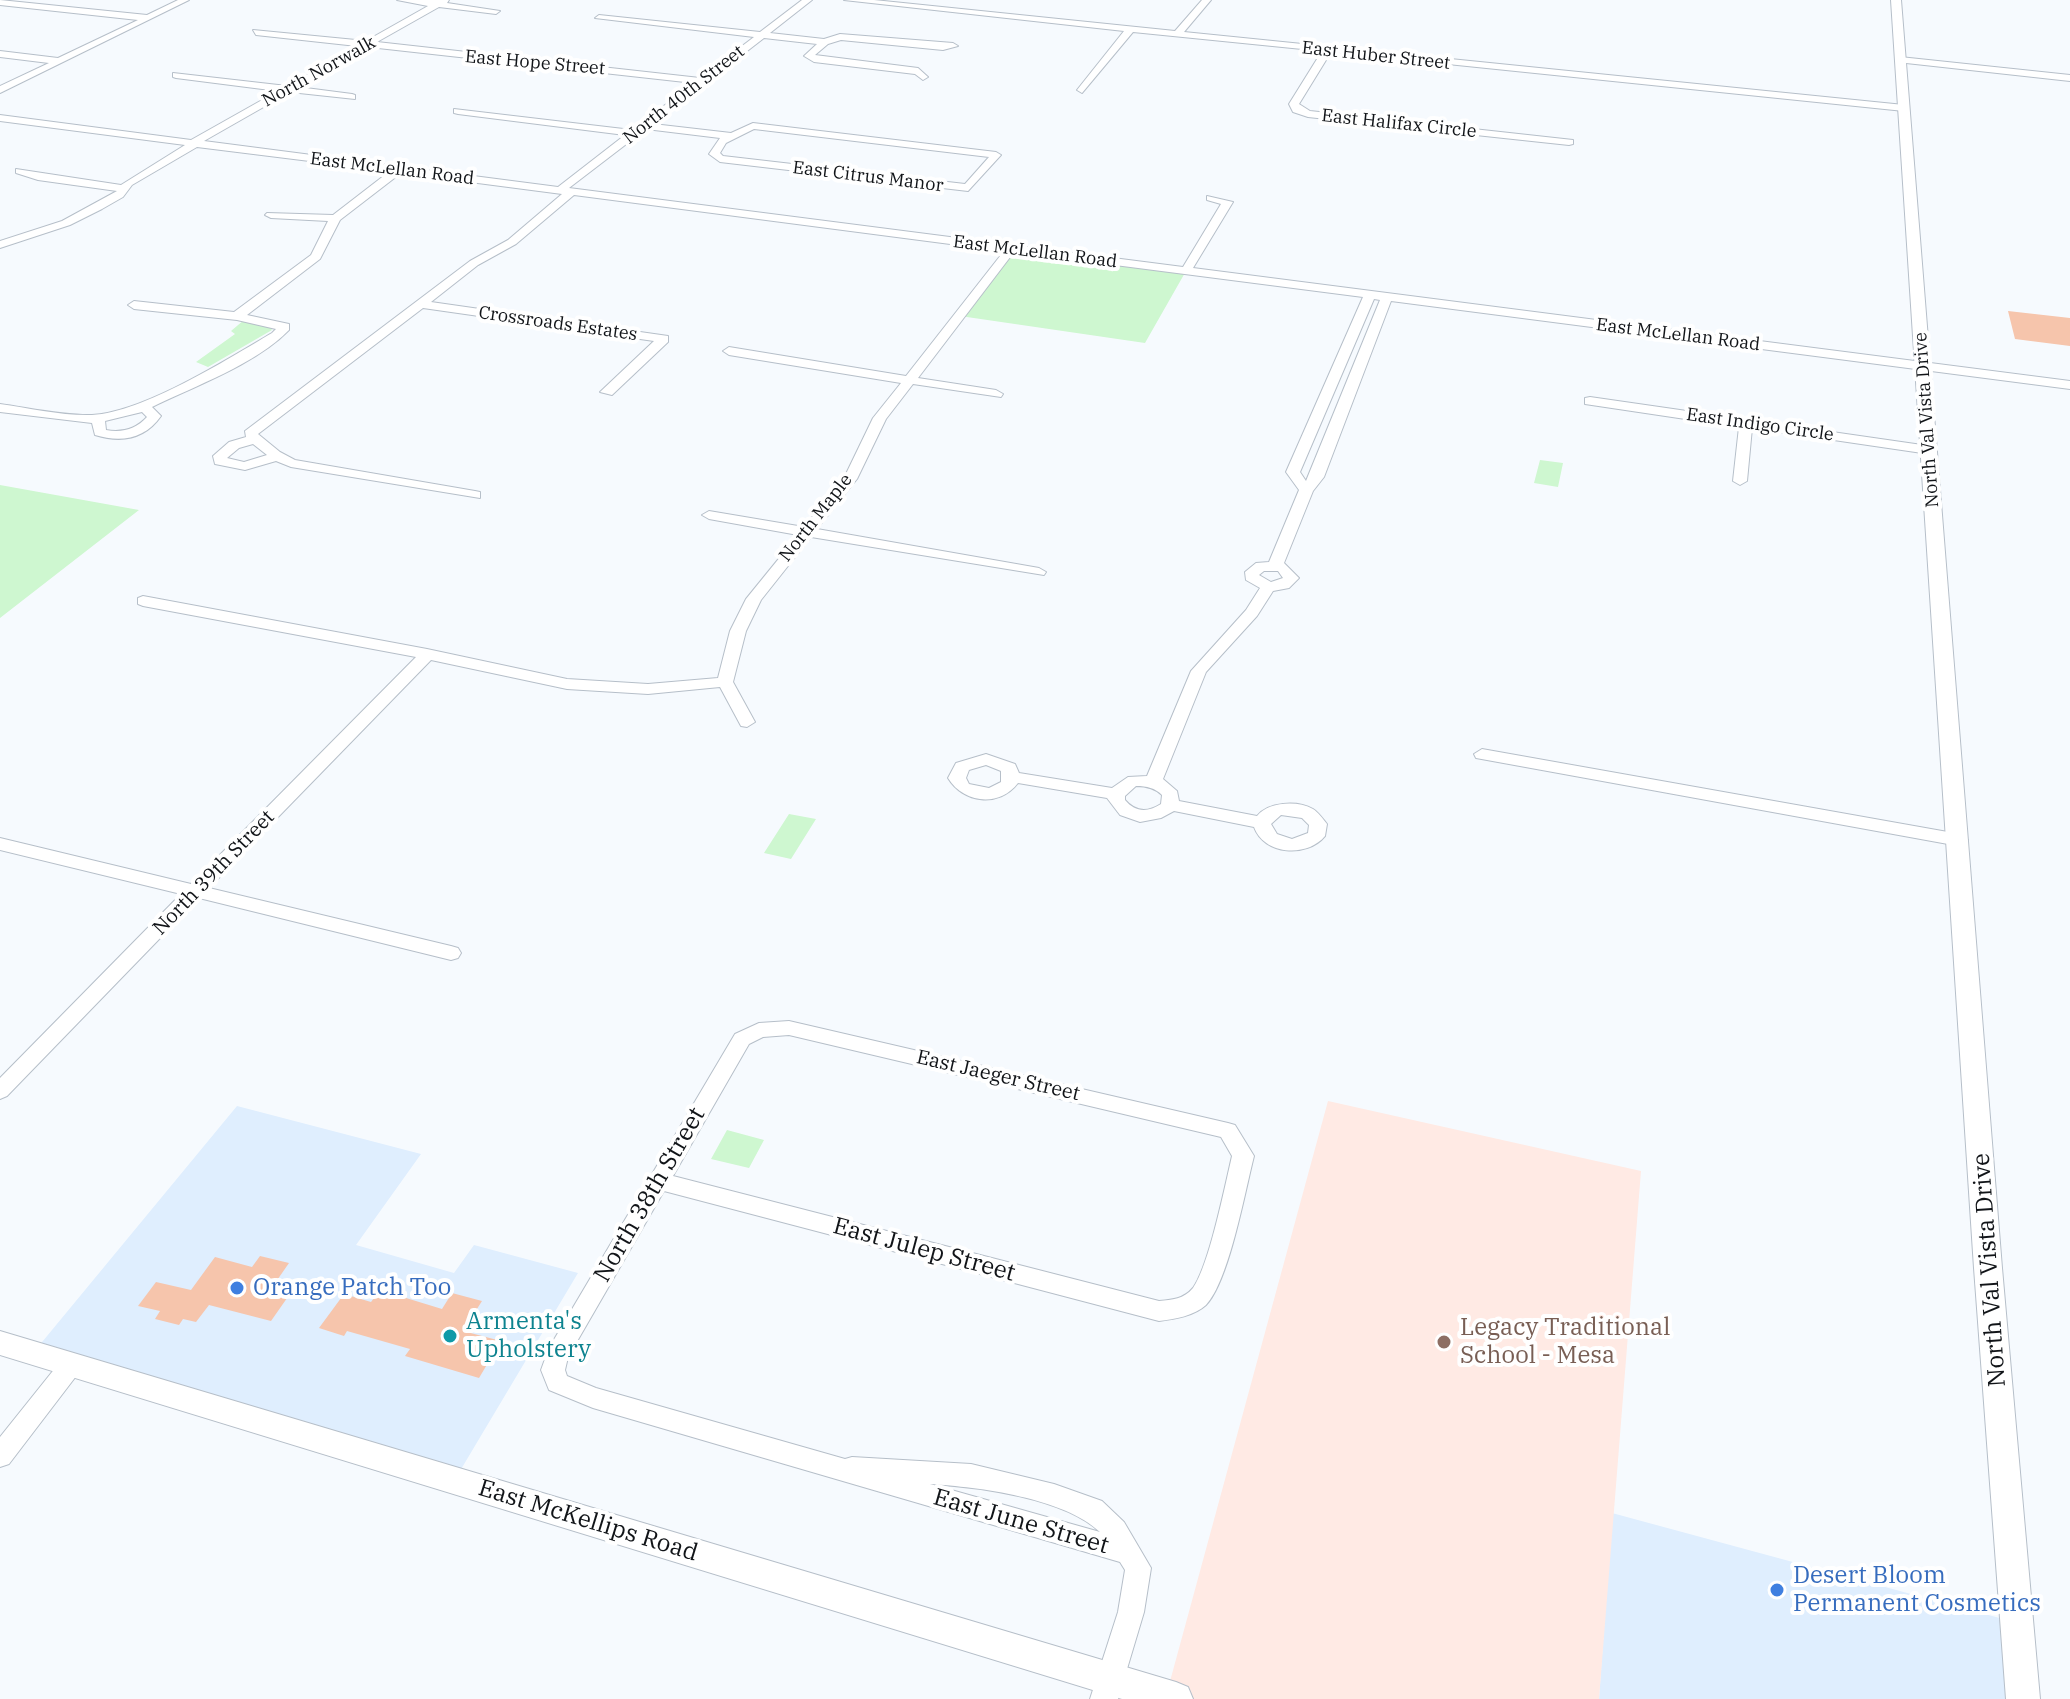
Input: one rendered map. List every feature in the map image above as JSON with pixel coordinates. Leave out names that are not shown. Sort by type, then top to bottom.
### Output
[{"type":"main road","name":"North Val Vista Drive","points":[[1896,0],[1988,1268],[2023,1699]]},
{"type":"main road","name":"East McKellips Road","points":[[0,1343],[1107,1688],[1176,1699]]},
{"type":"street","points":[[0,90],[185,0]]},
{"type":"street","points":[[401,0],[441,2],[496,11]]},
{"type":"street","name":"North 40th Street","points":[[566,191],[638,130],[808,0]]},
{"type":"street","name":"East Huber Street","points":[[848,0],[1904,108]]},
{"type":"street","points":[[1176,35],[1207,0]]},
{"type":"street","points":[[0,2],[148,18]]},
{"type":"street","name":"North Norwalk","points":[[0,245],[66,223],[119,195],[122,188],[194,143],[441,2]]},
{"type":"street","points":[[599,18],[761,36],[770,41],[822,44],[840,37],[854,37],[948,47],[935,55]]},
{"type":"street","points":[[1082,90],[1130,30]]},
{"type":"street","name":"East Hope Street","points":[[256,32],[703,81]]},
{"type":"street","points":[[822,44],[810,58],[920,74],[926,63]]},
{"type":"street","name":"East Halifax Circle","points":[[1327,51],[1294,104],[1297,110],[1308,114],[1569,142]]},
{"type":"street","points":[[0,54],[59,61]]},
{"type":"street","points":[[1900,60],[2070,78]]},
{"type":"street","points":[[176,75],[352,97]]},
{"type":"street","name":"East Citrus Manor","points":[[458,111],[727,139],[753,126],[996,155],[968,188],[720,159],[714,154],[727,139]]},
{"type":"street","name":"East McLellan Road","points":[[0,118],[2070,385]]},
{"type":"street","points":[[237,316],[316,257],[335,218],[400,169]]},
{"type":"street","points":[[20,171],[122,188]]},
{"type":"street","points":[[475,495],[291,463],[250,434],[474,263],[512,242],[566,191]]},
{"type":"street","points":[[1186,271],[1228,202],[1211,198]]},
{"type":"street","points":[[271,215],[335,218]]},
{"type":"street","name":"North Maple","points":[[725,682],[738,631],[754,599],[850,479],[880,418],[1011,249]]},
{"type":"street","points":[[1306,490],[1293,472],[1370,295]]},
{"type":"street","points":[[1153,782],[1199,671],[1252,613],[1268,587],[1255,582],[1252,572],[1261,566],[1275,566],[1306,490],[1317,477],[1387,297]]},
{"type":"street","name":"Crossroads Estates","points":[[422,304],[664,339],[607,392]]},
{"type":"street","points":[[0,408],[98,418],[143,407],[229,364],[285,327],[237,316],[134,305]]},
{"type":"street","points":[[1361,319],[1377,321]]},
{"type":"street","points":[[1346,348],[1366,351]]},
{"type":"street","points":[[729,351],[996,394]]},
{"type":"street","name":"East Indigo Circle","points":[[1590,401],[1929,450]]},
{"type":"street","points":[[98,418],[100,432],[106,435],[133,433],[153,420],[154,416],[143,407]]},
{"type":"street","points":[[1740,481],[1746,423]]},
{"type":"street","points":[[1308,436],[1330,440]]},
{"type":"street","points":[[255,439],[227,449],[220,456],[220,461],[245,466],[277,456]]},
{"type":"street","points":[[709,515],[1039,572]]},
{"type":"street","points":[[143,601],[427,654],[567,684],[648,689],[725,682],[747,722]]},
{"type":"street","name":"North 39th Street","points":[[0,1091],[427,654]]},
{"type":"street","points":[[1482,754],[1959,840]]},
{"type":"street","points":[[1012,777],[1116,794]]},
{"type":"street","points":[[1116,794],[1126,784],[1153,782],[1168,789],[1170,805]]},
{"type":"street","points":[[1116,794],[1118,805],[1138,816],[1156,815],[1170,805],[1261,823]]},
{"type":"street","points":[[0,844],[451,953]]},
{"type":"street","name":"East Jaeger Street","points":[[759,1030],[789,1028],[1218,1127],[1234,1137],[1243,1156],[1207,1285],[1190,1304]]},
{"type":"street","name":"North 38th Street","points":[[553,1370],[557,1355],[742,1039],[759,1030]]},
{"type":"street","name":"East Julep Street","points":[[658,1181],[1159,1311],[1177,1310],[1190,1304]]},
{"type":"street","points":[[0,1456],[72,1364]]},
{"type":"street","name":"East June Street","points":[[553,1370],[557,1383],[573,1392],[1130,1553]]},
{"type":"street","name":"East June Street","points":[[832,1468],[932,1470],[971,1475],[1043,1492],[1093,1509],[1115,1530],[1130,1553]]},
{"type":"street","points":[[1033,1525],[1043,1492]]},
{"type":"street","points":[[1107,1688],[1131,1612],[1138,1568],[1130,1553]]},
{"type":"shaded area","name":"Legacy Traditional School - Mesa","points":[[1328,1101],[1641,1171],[1599,1699],[1176,1699],[1166,1696]]},
{"type":"shaded area","points":[[237,1106],[421,1154],[356,1245],[454,1273],[474,1245],[578,1273],[454,1481],[33,1353]]},
{"type":"shaded area","points":[[1612,1513],[2018,1623],[2023,1699],[1599,1699]]},
{"type":"green space","points":[[1011,249],[1186,271],[1145,343],[960,316]]},
{"type":"green space","points":[[244,320],[269,326],[272,330],[208,367],[196,362],[235,334],[231,331]]},
{"type":"green space","points":[[1540,460],[1563,463],[1558,487],[1534,483]]},
{"type":"green space","points":[[0,485],[139,510],[0,618]]},
{"type":"green space","points":[[789,814],[816,819],[791,859],[764,853]]},
{"type":"green space","points":[[727,1130],[764,1140],[749,1168],[711,1159]]},
{"type":"building","points":[[2008,311],[2070,318],[2070,346],[2015,339]]},
{"type":"building","name":"Orange Patch Too","points":[[260,1256],[289,1263],[273,1286],[292,1291],[271,1321],[209,1305],[196,1322],[183,1319],[179,1325],[155,1319],[160,1311],[138,1306],[156,1282],[191,1290],[215,1257],[252,1267]]},
{"type":"building","points":[[380,1290],[442,1309],[452,1293],[482,1301],[463,1331],[501,1341],[479,1378],[405,1356],[410,1349],[347,1331],[344,1336],[319,1328],[344,1294],[371,1302]]},
{"type":"place","name":"Orange Patch Too","points":[[237,1288]]},
{"type":"place","name":"Armenta's Upholstery","points":[[450,1336]]},
{"type":"place","name":"Legacy Traditional School - Mesa","points":[[1444,1342]]},
{"type":"place","name":"Desert Bloom Permanent Cosmetics","points":[[1777,1590]]}]
